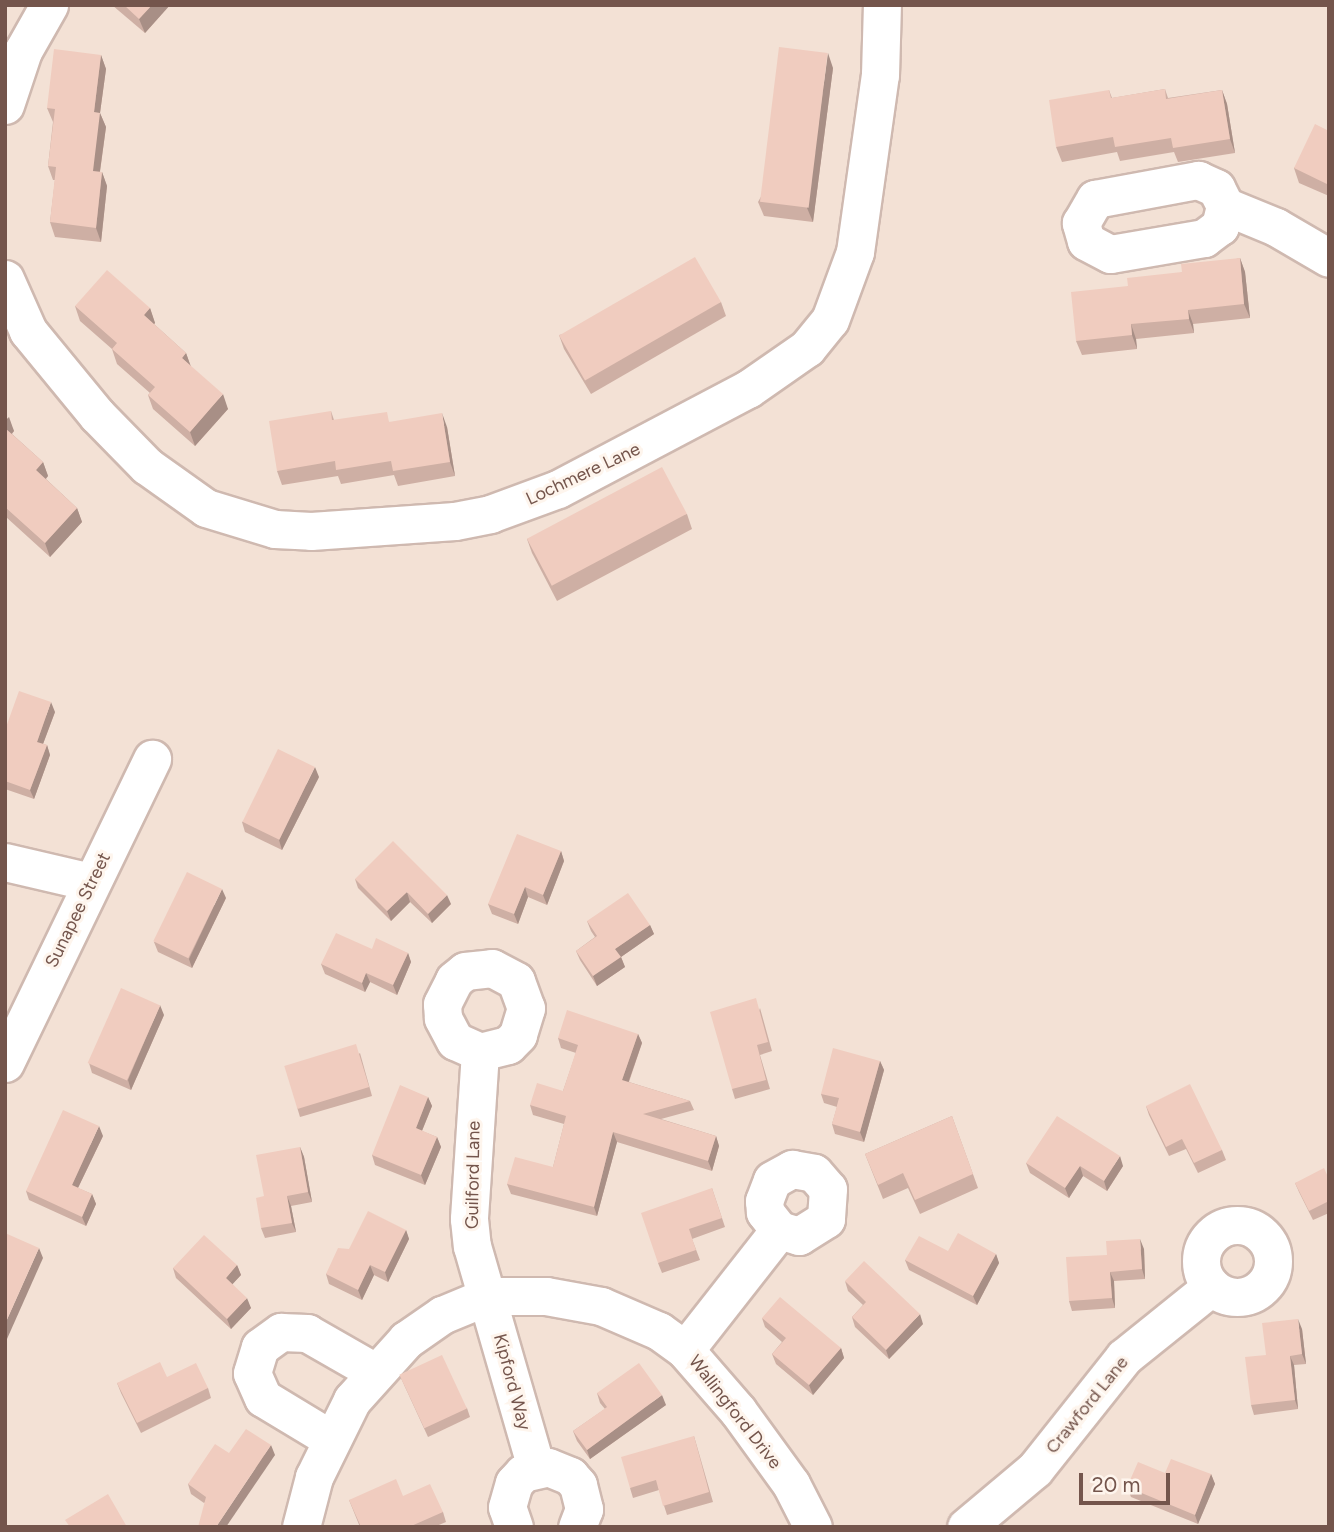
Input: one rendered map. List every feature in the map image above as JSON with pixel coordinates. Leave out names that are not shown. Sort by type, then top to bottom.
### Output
[{"type":"street","points":[[5,105],[23,51],[49,5]]},
{"type":"street","name":"Lochmere Lane","points":[[5,279],[28,331],[97,415],[147,466],[206,508],[240,521],[312,531],[455,521],[490,514],[558,489],[748,389],[807,348],[830,320],[855,252],[880,75],[883,5]]},
{"type":"street","points":[[1224,206],[1276,227],[1329,258]]},
{"type":"street","name":"Sunapee Street","points":[[5,1063],[152,759]]},
{"type":"street","points":[[5,862],[91,882]]},
{"type":"street","name":"Guilford Lane","points":[[480,1052],[469,1220],[472,1246],[488,1296]]},
{"type":"street","points":[[685,1350],[779,1230]]},
{"type":"street","name":"Crawford Lane","points":[[966,1527],[1035,1469],[1124,1357],[1211,1287]]},
{"type":"street","name":"Wallingford Drive","points":[[301,1527],[314,1477],[352,1401],[406,1340],[442,1315],[488,1296],[546,1296],[601,1306],[628,1315],[685,1350],[762,1442],[813,1527]]},
{"type":"street","name":"Kipford Way","points":[[488,1296],[536,1468]]},
{"type":"street","points":[[331,1439],[263,1398],[252,1373],[260,1348],[281,1332],[307,1333],[375,1373]]},
{"type":"street","points":[[514,1527],[507,1507],[508,1495],[523,1474],[536,1468],[560,1470],[578,1485],[584,1509],[577,1527]]},
{"type":"shaded area","points":[[5,5],[1329,5],[1329,1527],[5,1527]]},
{"type":"building","points":[[124,5],[152,5],[139,19]]},
{"type":"building","points":[[779,47],[828,53],[809,208],[760,202]]},
{"type":"building","points":[[54,49],[101,55],[94,112],[100,113],[93,171],[102,172],[96,228],[50,222],[56,167],[48,166],[55,109],[47,108]]},
{"type":"building","points":[[1165,89],[1166,99],[1222,90],[1230,139],[1173,148],[1171,138],[1115,147],[1113,137],[1056,147],[1049,100],[1109,90],[1111,98]]},
{"type":"building","points":[[1315,124],[1329,131],[1329,185],[1294,168]]},
{"type":"building","points":[[695,257],[721,302],[585,381],[559,336]]},
{"type":"building","points":[[1240,258],[1244,304],[1188,310],[1189,319],[1131,324],[1132,335],[1076,341],[1071,292],[1128,286],[1127,278],[1182,272],[1181,264]]},
{"type":"building","points":[[107,270],[150,308],[144,315],[186,353],[182,358],[223,394],[190,432],[148,395],[155,387],[112,349],[117,343],[75,306]]},
{"type":"building","points":[[331,411],[332,420],[387,412],[389,422],[442,413],[450,462],[393,471],[391,461],[336,470],[335,461],[277,471],[269,421]]},
{"type":"building","points":[[5,428],[43,462],[36,470],[77,508],[45,543],[5,507]]},
{"type":"building","points":[[662,467],[687,514],[552,586],[527,539]]},
{"type":"building","points":[[19,691],[51,702],[37,742],[47,745],[30,790],[5,781],[5,730]]},
{"type":"building","points":[[278,749],[315,767],[279,840],[242,822]]},
{"type":"building","points":[[517,834],[561,851],[543,895],[525,887],[514,914],[488,904]]},
{"type":"building","points":[[393,841],[447,895],[428,914],[407,892],[387,911],[355,879]]},
{"type":"building","points":[[187,872],[222,889],[188,958],[153,941]]},
{"type":"building","points":[[628,893],[650,925],[615,949],[621,957],[593,976],[576,951],[597,936],[587,921]]},
{"type":"building","points":[[336,933],[372,949],[376,938],[408,953],[393,985],[366,973],[362,983],[321,964]]},
{"type":"building","points":[[121,988],[160,1005],[127,1080],[88,1063]]},
{"type":"building","points":[[756,998],[768,1042],[757,1045],[766,1080],[732,1089],[710,1012]]},
{"type":"building","points":[[567,1010],[638,1034],[622,1080],[690,1101],[643,1114],[716,1136],[708,1161],[613,1132],[594,1207],[507,1184],[515,1157],[553,1167],[566,1116],[530,1105],[537,1083],[563,1091],[578,1045],[558,1038]]},
{"type":"building","points":[[356,1044],[369,1087],[297,1109],[284,1066]]},
{"type":"building","points":[[833,1048],[880,1061],[860,1132],[832,1124],[839,1098],[821,1094]]},
{"type":"building","points":[[1190,1084],[1222,1150],[1194,1163],[1182,1139],[1166,1147],[1146,1106]]},
{"type":"building","points":[[400,1085],[428,1097],[416,1128],[437,1137],[421,1175],[372,1155]]},
{"type":"building","points":[[63,1110],[99,1126],[72,1185],[92,1194],[82,1217],[26,1191]]},
{"type":"building","points":[[952,1116],[973,1174],[915,1200],[903,1173],[878,1185],[865,1154]]},
{"type":"building","points":[[1057,1116],[1120,1156],[1104,1181],[1080,1166],[1065,1188],[1026,1163]]},
{"type":"building","points":[[300,1147],[308,1192],[287,1196],[292,1223],[261,1228],[256,1198],[264,1196],[256,1155]]},
{"type":"building","points":[[1324,1168],[1329,1176],[1329,1201],[1309,1211],[1295,1183]]},
{"type":"building","points":[[712,1188],[722,1218],[689,1229],[696,1250],[658,1263],[641,1213]]},
{"type":"building","points":[[368,1211],[406,1230],[385,1272],[370,1265],[358,1290],[326,1274],[338,1248],[349,1249]]},
{"type":"building","points":[[5,1233],[39,1248],[5,1324]]},
{"type":"building","points":[[958,1233],[996,1254],[973,1296],[905,1260],[919,1236],[948,1251]]},
{"type":"building","points":[[204,1235],[237,1265],[226,1278],[247,1298],[227,1319],[173,1268]]},
{"type":"building","points":[[1140,1239],[1142,1269],[1110,1272],[1112,1298],[1069,1301],[1066,1257],[1107,1255],[1106,1241]]},
{"type":"building","points":[[864,1261],[920,1314],[886,1350],[852,1317],[866,1302],[845,1281]]},
{"type":"building","points":[[780,1297],[841,1348],[809,1385],[772,1354],[786,1338],[762,1318]]},
{"type":"building","points":[[1298,1319],[1302,1354],[1290,1356],[1295,1400],[1251,1405],[1245,1357],[1266,1355],[1262,1323]]},
{"type":"building","points":[[442,1355],[467,1408],[424,1428],[399,1375]]},
{"type":"building","points":[[160,1362],[167,1377],[196,1363],[208,1388],[137,1423],[117,1383]]},
{"type":"building","points":[[639,1363],[662,1395],[587,1450],[573,1431],[607,1407],[597,1393]]},
{"type":"building","points":[[246,1429],[271,1445],[216,1527],[198,1527],[206,1497],[188,1484],[215,1444],[229,1453]]},
{"type":"building","points":[[694,1436],[709,1492],[663,1506],[656,1480],[630,1488],[621,1457]]},
{"type":"building","points":[[1171,1459],[1211,1474],[1195,1515],[1127,1487],[1138,1462],[1165,1473]]},
{"type":"building","points":[[396,1479],[403,1496],[430,1484],[443,1512],[409,1527],[361,1527],[349,1500]]},
{"type":"building","points":[[108,1494],[127,1527],[70,1527],[65,1520]]}]
